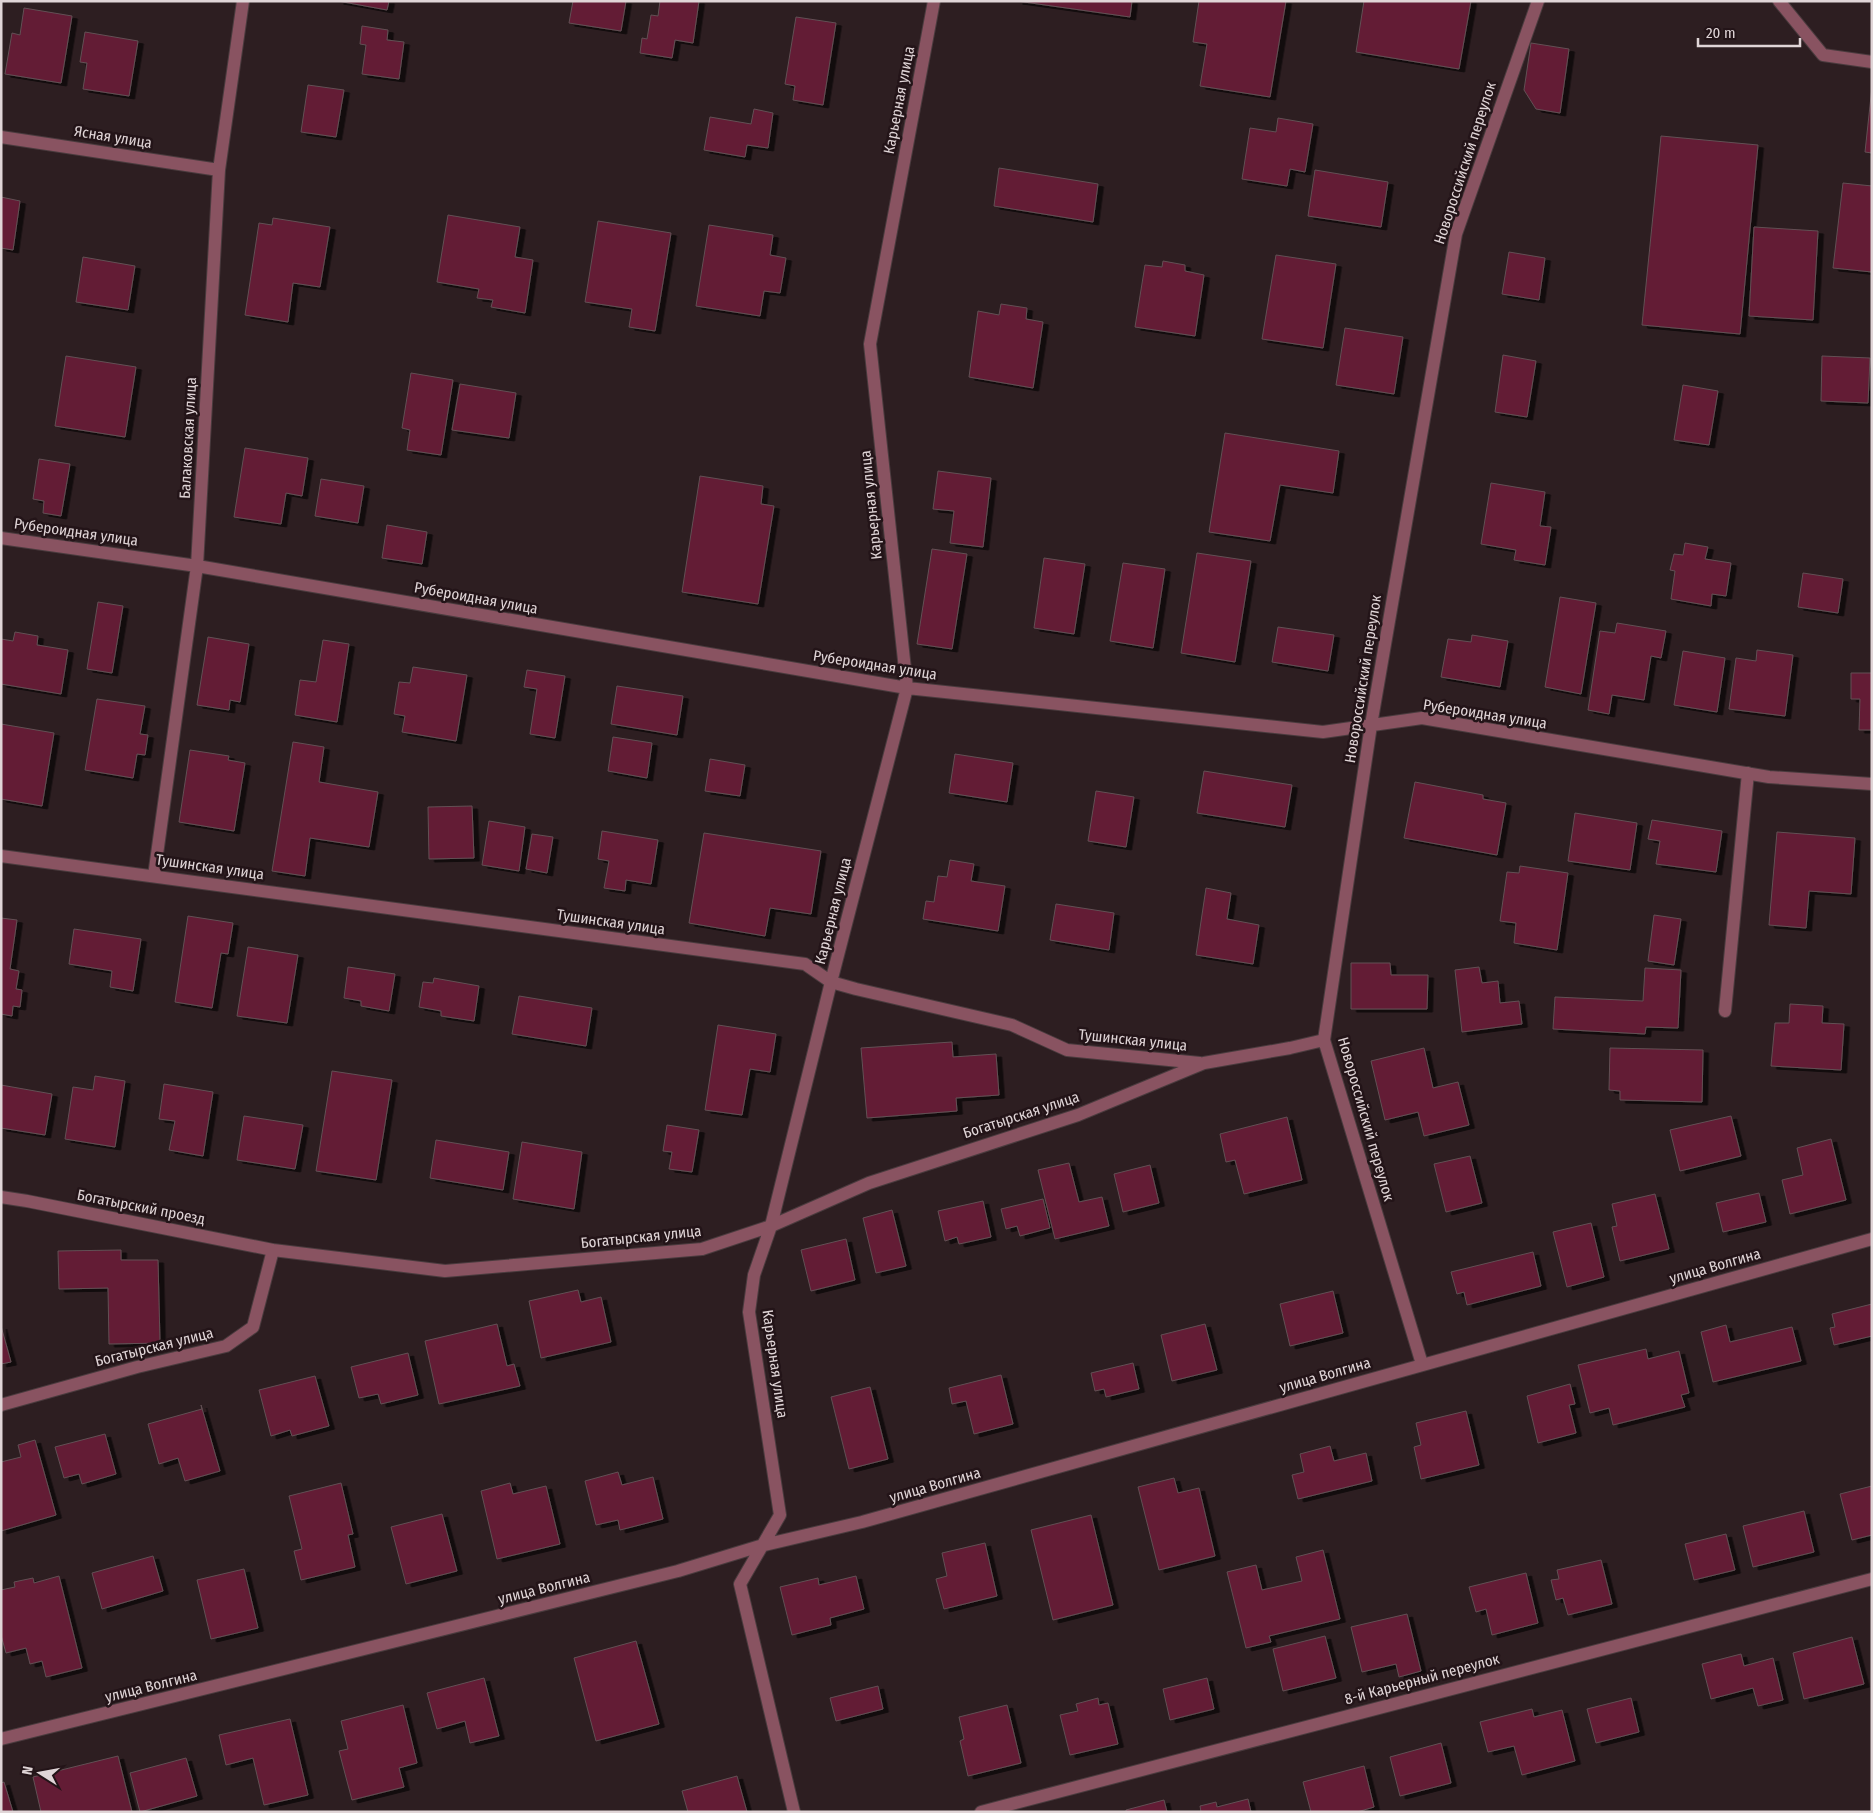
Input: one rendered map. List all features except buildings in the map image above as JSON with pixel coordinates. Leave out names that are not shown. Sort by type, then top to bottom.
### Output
[{"type":"street","name":"Балаковская улица","points":[[154,876],[197,566],[219,170],[243,1]]},
{"type":"street","name":"Карьерная улица","points":[[794,1812],[740,1584],[760,1546],[780,1515],[749,1312],[754,1274],[771,1226],[831,982],[907,688],[870,344],[934,1]]},
{"type":"street","name":"Новороссийский переулок","points":[[1422,1364],[1324,1040],[1371,725],[1456,234],[1538,1]]},
{"type":"street","points":[[1779,1],[1823,56],[1872,62]]},
{"type":"street","name":"Ясная улица","points":[[1,137],[219,170]]},
{"type":"street","name":"Рубероидная улица","points":[[1,538],[197,566],[907,688],[1323,732],[1422,718],[1769,777],[1872,784]]},
{"type":"street","points":[[1725,1011],[1748,773]]},
{"type":"street","name":"Тушинская улица","points":[[1,856],[804,964],[831,982],[1012,1024],[1067,1050],[1204,1063]]},
{"type":"street","name":"Богатырская улица","points":[[1,1405],[137,1367],[226,1346],[253,1328],[273,1250],[445,1271],[702,1248],[771,1226],[869,1183],[1078,1115],[1204,1063],[1324,1040]]},
{"type":"street","name":"Богатырский проезд","points":[[1,1197],[273,1250]]},
{"type":"street","name":"улица Волгина","points":[[1,1739],[678,1571],[760,1546],[862,1522],[1872,1239]]},
{"type":"street","name":"8-й Карьерный переулок","points":[[981,1812],[1872,1578]]}]
